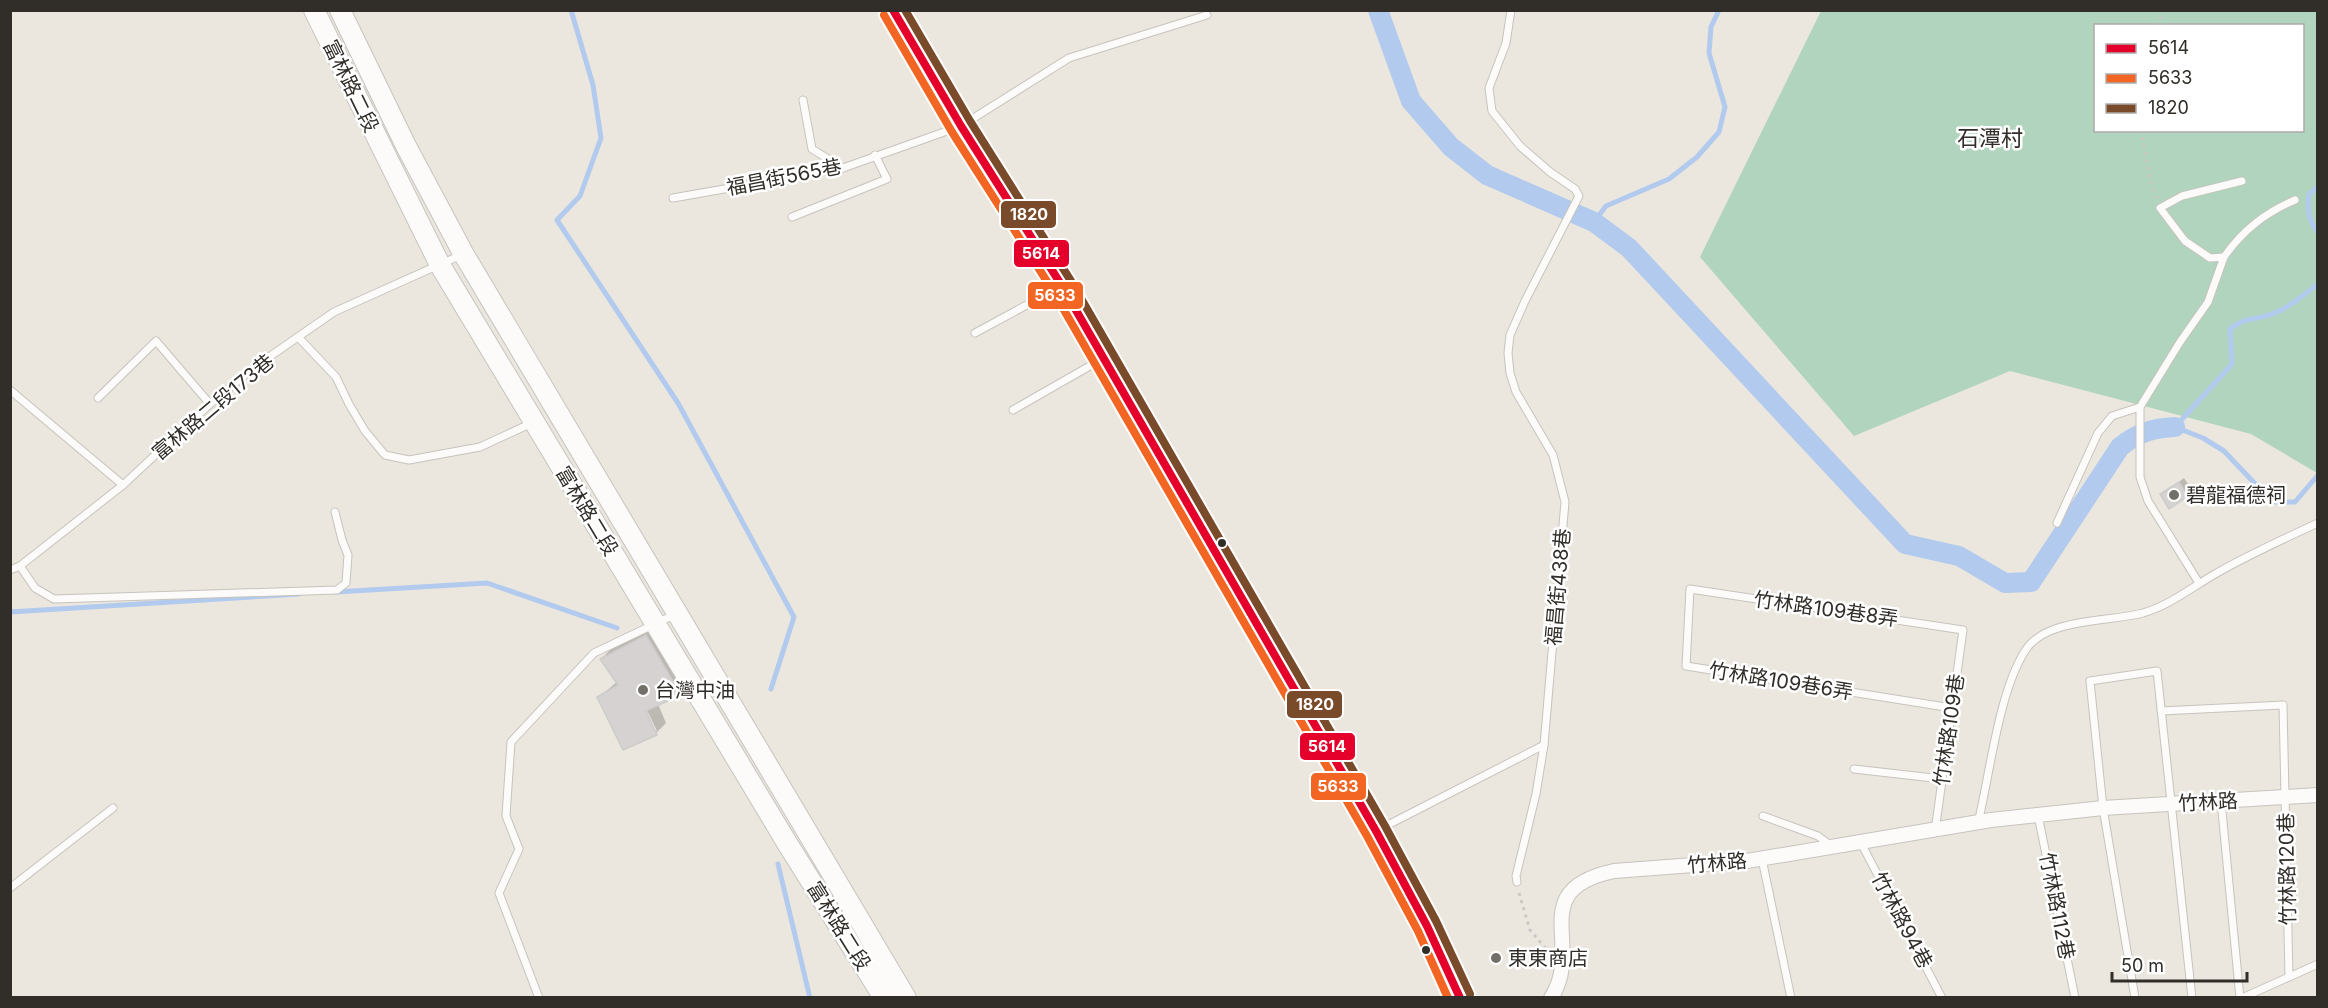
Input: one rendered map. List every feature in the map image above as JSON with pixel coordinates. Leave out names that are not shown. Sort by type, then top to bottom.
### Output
[{"type":"main road","name":"富林路二段","points":[[314,10],[440,266],[787,843],[884,998]]},
{"type":"main road","name":"富林路二段","points":[[340,10],[463,254],[906,998]]},
{"type":"main road","points":[[893,10],[961,126],[1062,286],[1376,831],[1427,926],[1460,998]]},
{"type":"main road","points":[[357,98],[377,86]]},
{"type":"street","points":[[706,708],[727,696]]},
{"type":"street","name":"竹林路","points":[[1551,998],[1559,986],[1563,970],[1562,912],[1565,897],[1575,887],[1594,875],[1614,871],[1762,859],[2038,815],[2103,808],[2318,795]]},
{"type":"lane","name":"福昌街438巷","points":[[1511,10],[1506,42],[1489,88],[1492,111],[1520,146],[1550,172],[1575,189],[1580,196],[1525,301],[1510,336],[1508,353],[1510,373],[1516,392],[1553,455],[1565,502],[1544,745],[1536,794],[1516,876],[1517,882]]},
{"type":"lane","name":"福昌街565巷","points":[[673,198],[843,168],[874,155],[961,126],[1069,58],[1207,15]]},
{"type":"lane","points":[[803,100],[812,149],[843,168]]},
{"type":"lane","points":[[792,217],[887,179],[874,155]]},
{"type":"lane","points":[[2224,257],[2210,258],[2185,241],[2160,208],[2182,196],[2242,181]]},
{"type":"lane","points":[[2199,583],[2148,501],[2140,477],[2140,408],[2180,342],[2208,302],[2224,257],[2238,238],[2270,211],[2295,200]]},
{"type":"lane","name":"富林路二段173巷","points":[[10,570],[20,566],[123,485],[210,404],[256,366],[334,312],[463,254]]},
{"type":"lane","points":[[975,333],[1062,286]]},
{"type":"lane","points":[[299,338],[336,377],[354,413],[385,455],[409,460],[480,447],[534,422]]},
{"type":"lane","points":[[98,398],[156,341],[210,404]]},
{"type":"lane","points":[[1013,410],[1103,358]]},
{"type":"lane","points":[[10,390],[123,485]]},
{"type":"lane","points":[[2057,523],[2098,434],[2112,416],[2140,408]]},
{"type":"lane","points":[[20,566],[35,588],[54,599],[337,590],[346,583],[348,555],[335,512]]},
{"type":"lane","points":[[1984,822],[2005,701],[2015,667],[2029,646],[2046,631],[2142,613],[2171,602],[2199,583],[2249,555],[2318,523]]},
{"type":"lane","name":"竹林路109巷8弄","points":[[1690,589],[1963,630]]},
{"type":"lane","name":"竹林路109巷6弄","points":[[1690,589],[1686,666],[1952,708]]},
{"type":"lane","points":[[539,998],[499,893],[519,849],[506,816],[511,742],[594,652],[676,614]]},
{"type":"lane","name":"竹林路109巷","points":[[1935,831],[1963,630]]},
{"type":"lane","points":[[2135,998],[2103,808],[2090,681],[2157,671],[2192,998]]},
{"type":"lane","name":"竹林路120巷","points":[[2161,711],[2283,705],[2289,977]]},
{"type":"lane","points":[[1376,831],[1544,745]]},
{"type":"lane","points":[[1854,769],[1942,779]]},
{"type":"lane","points":[[2221,801],[2241,998],[2318,964]]},
{"type":"lane","points":[[10,888],[113,808]]},
{"type":"lane","name":"竹林路112巷","points":[[2038,815],[2075,998]]},
{"type":"lane","points":[[1763,816],[1818,836],[1835,848]]},
{"type":"lane","name":"竹林路94巷","points":[[1861,843],[1942,998]]},
{"type":"lane","points":[[1762,859],[1791,998]]},
{"type":"path","points":[[2142,132],[2150,179],[2160,208]]},
{"type":"path","points":[[1517,882],[1530,930],[1563,970]]},
{"type":"green space","points":[[1821,11],[2317,11],[2317,473],[2251,434],[2010,371],[1854,436],[1700,257]]},
{"type":"building","name":"碧龍福德祠","points":[[2179,482],[2188,496],[2169,509],[2160,494]]},
{"type":"building","name":"台灣中油","points":[[646,635],[681,695],[646,711],[657,735],[623,750],[597,697],[618,685],[600,659]]},
{"type":"waterway","points":[[571,10],[593,85],[601,138],[580,196],[557,220],[678,403],[794,617],[771,689]]},
{"type":"waterway","points":[[1378,10],[1411,101],[1451,147],[1487,175],[1594,222],[1629,248],[1905,544],[1959,556],[2005,583],[2031,582],[2120,447],[2146,432],[2175,427]]},
{"type":"waterway","points":[[1594,222],[1606,206],[1669,179],[1697,157],[1719,132],[1725,107],[1709,53],[1711,27],[1719,10]]},
{"type":"waterway","points":[[2318,187],[2309,194],[2308,205],[2310,219],[2318,233]]},
{"type":"waterway","points":[[2318,284],[2282,310],[2263,317],[2245,320],[2230,329],[2232,364],[2175,427],[2203,438],[2224,451],[2275,502],[2295,502],[2318,475]]},
{"type":"waterway","points":[[336,592],[487,583],[617,628]]},
{"type":"waterway","points":[[10,612],[299,594]]},
{"type":"waterway","points":[[778,864],[810,998]]},
{"type":"transit line","name":"5614","points":[[893,10],[961,126],[1062,286],[1376,831],[1427,926],[1460,998]]},
{"type":"transit line","name":"1820","points":[[905,10],[970,121],[1071,281],[1385,826],[1436,921],[1470,994]]},
{"type":"transit line","name":"5633","points":[[884,15],[952,132],[1053,291],[1367,836],[1418,931],[1448,998]]},
{"type":"place","name":"碧龍福德祠","points":[[2174,495]]},
{"type":"place","name":"台灣中油","points":[[643,690]]},
{"type":"place","name":"東東商店","points":[[1496,958]]},
{"type":"district","name":"石潭村","points":[[1990,138]]}]
